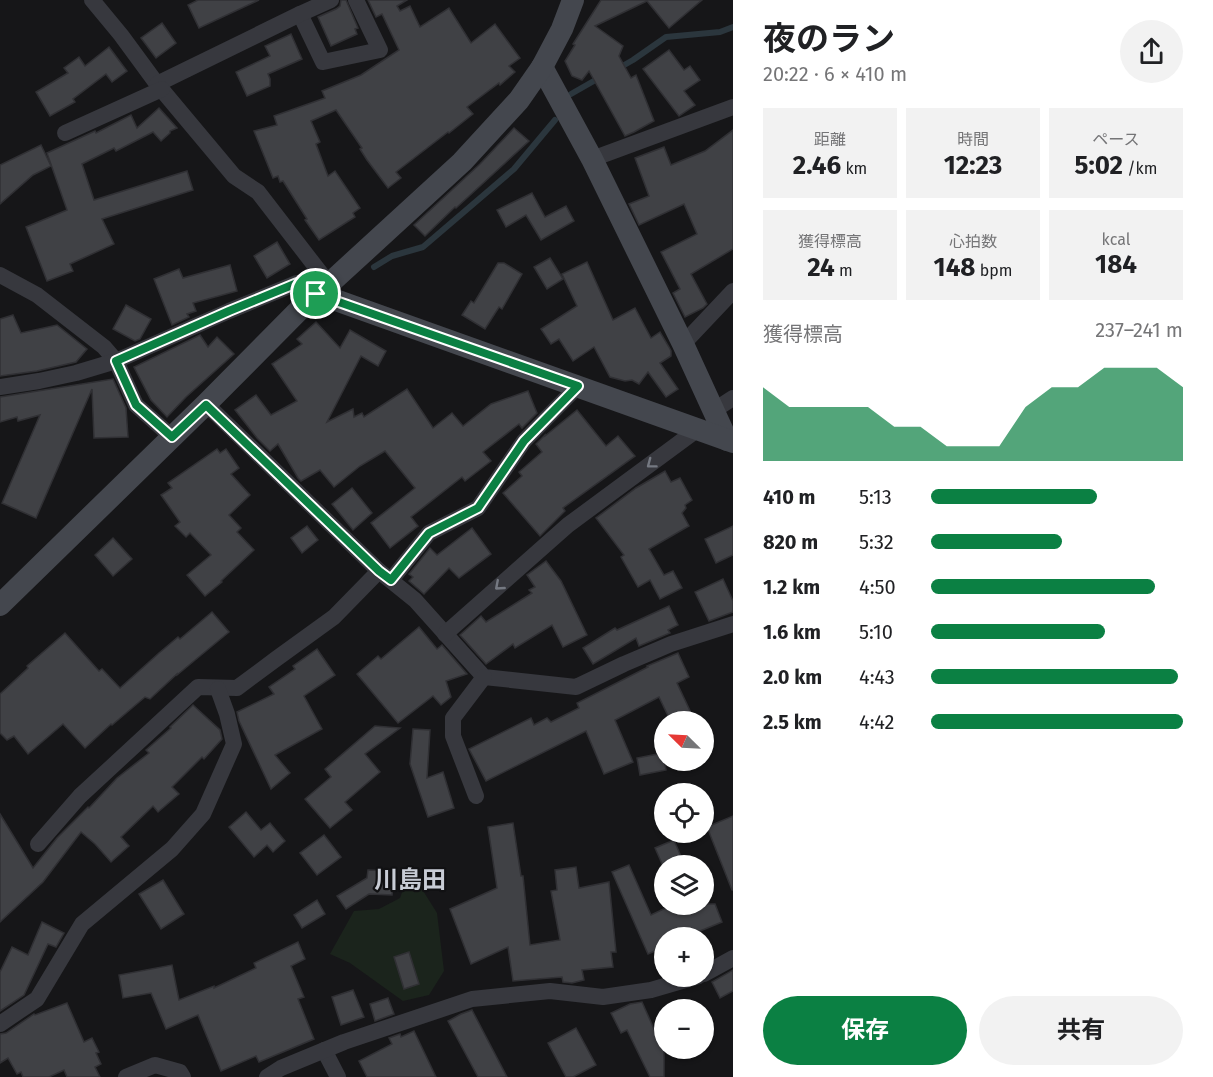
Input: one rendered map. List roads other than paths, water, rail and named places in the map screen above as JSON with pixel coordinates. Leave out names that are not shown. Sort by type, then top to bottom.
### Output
[{"type":"street","points":[[92,0],[159,86],[234,176],[258,192],[323,289]]},
{"type":"street","points":[[65,133],[331,0]]},
{"type":"street","points":[[300,14],[323,62],[380,50],[356,0]]},
{"type":"street","points":[[0,605],[323,289],[462,162],[519,100],[543,67],[562,29],[573,0]]},
{"type":"street","points":[[543,67],[592,159],[731,445]]},
{"type":"street","points":[[592,159],[733,107]]},
{"type":"street","points":[[0,275],[38,295],[104,347],[116,361],[136,405],[172,437]]},
{"type":"street","points":[[0,387],[76,373],[116,361],[297,283],[323,289],[698,429],[731,445]]},
{"type":"street","points":[[683,344],[733,291]]},
{"type":"street","points":[[38,844],[80,796],[198,687],[237,688],[334,617],[385,576],[429,533],[478,508],[524,441],[578,386]]},
{"type":"street","points":[[713,411],[733,398]]},
{"type":"street","points":[[206,405],[385,576],[415,600],[484,677],[576,687],[671,644],[733,624]]},
{"type":"street","points":[[445,634],[568,525],[698,429]]},
{"type":"street","points":[[476,796],[453,736],[453,718],[484,677]]},
{"type":"street","points":[[0,1023],[37,999],[82,924],[172,849],[203,814],[234,744],[218,689]]},
{"type":"street","points":[[714,968],[733,958]]},
{"type":"street","points":[[267,1077],[281,1068],[345,1042],[472,999],[550,991],[603,997],[661,987]]},
{"type":"street","points":[[324,1050],[338,1077]]},
{"type":"street","points":[[126,1077],[155,1065],[180,1072],[183,1077]]},
{"type":"waterway","points":[[619,68],[666,37],[720,32],[733,27]]},
{"type":"waterway","points":[[571,94],[599,78]]},
{"type":"waterway","points":[[374,267],[392,256],[423,247],[514,169],[555,120]]},
{"type":"district","name":"川島田","points":[[410,880]]}]
